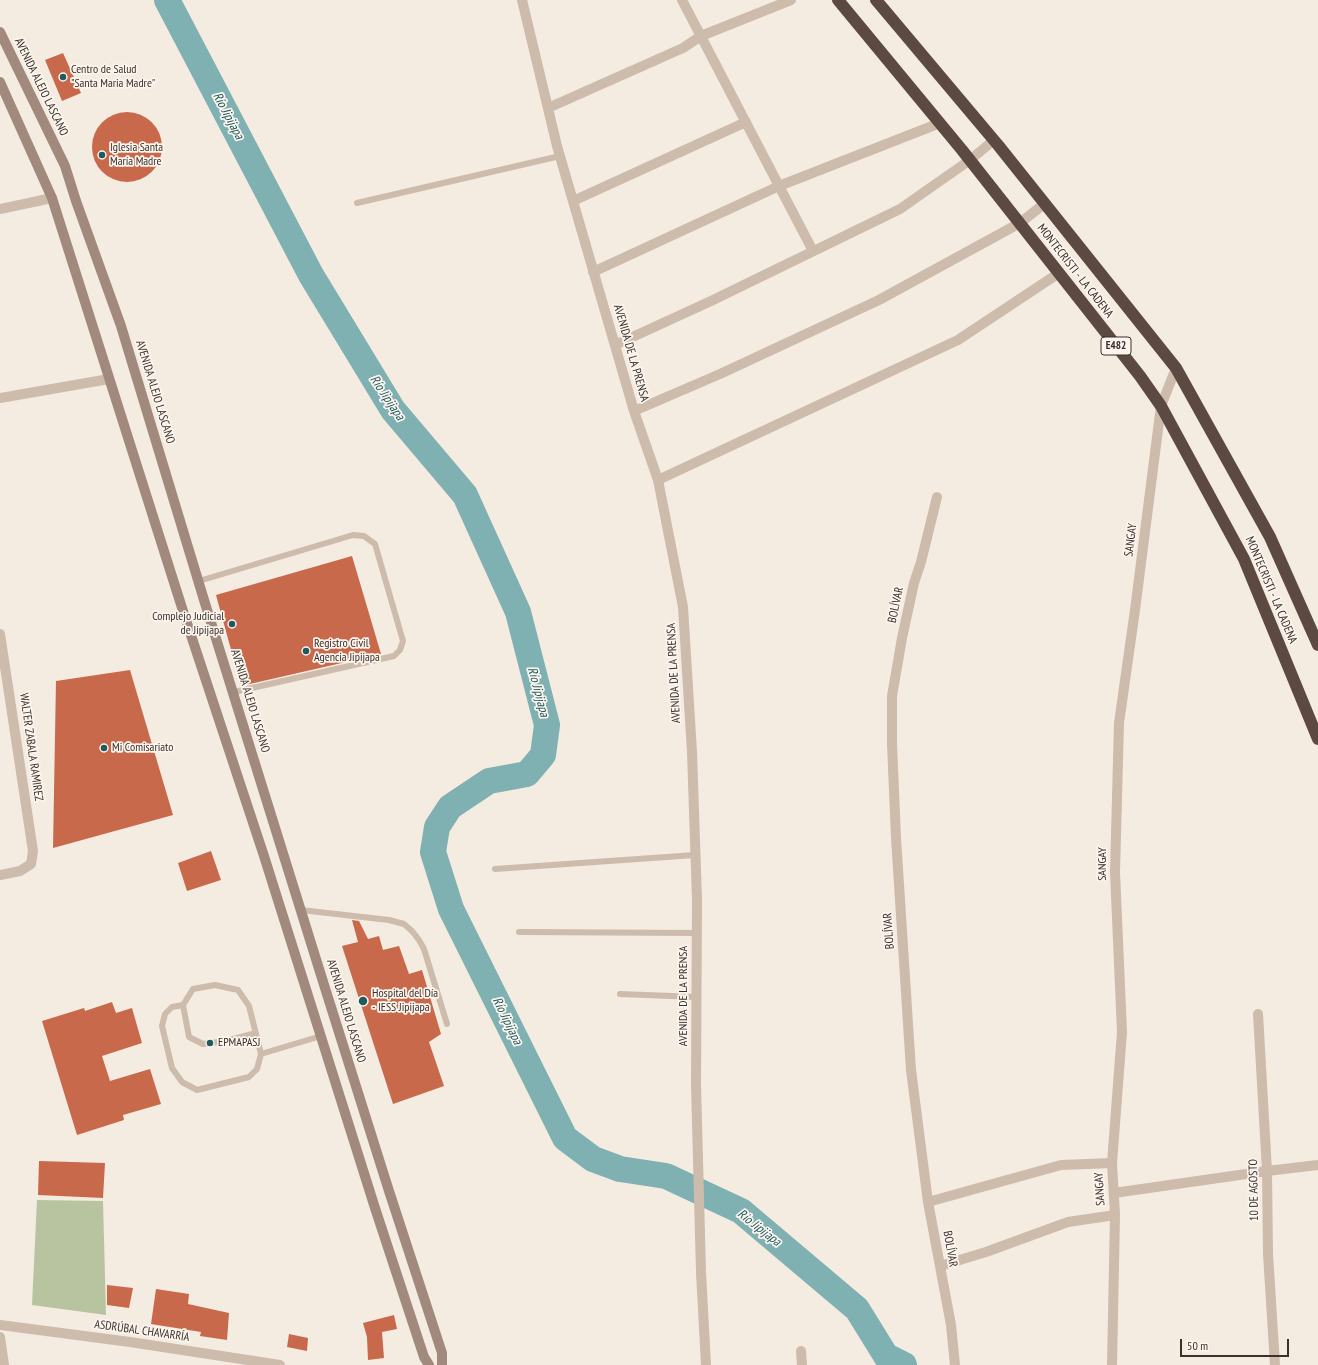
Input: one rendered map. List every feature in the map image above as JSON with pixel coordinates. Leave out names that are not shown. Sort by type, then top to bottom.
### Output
[{"type":"highway","name":"MONTECRISTI - LA CADENA","points":[[838,0],[970,160],[1140,376],[1161,406],[1244,559],[1318,739]]},
{"type":"highway","name":"MONTECRISTI - LA CADENA","points":[[876,0],[994,140],[1176,368],[1270,537],[1318,645]]},
{"type":"main road","name":"AVENIDA ALEJO LASCANO","points":[[0,32],[65,166],[76,201],[122,326],[301,910],[442,1353],[442,1365]]},
{"type":"main road","points":[[0,82],[52,198],[183,611],[264,856],[380,1223],[424,1357],[429,1365]]},
{"type":"street","name":"AVENIDA DE LA PRENSA","points":[[522,0],[560,156],[634,411],[658,480],[683,607],[692,752],[697,933],[696,1085],[698,1183],[706,1365]]},
{"type":"street","points":[[682,0],[813,251]]},
{"type":"street","points":[[548,108],[683,48],[701,36],[791,0]]},
{"type":"street","points":[[573,200],[746,122]]},
{"type":"street","points":[[593,272],[779,186],[940,123]]},
{"type":"street","points":[[615,345],[711,301],[900,209],[970,160],[994,140]]},
{"type":"street","points":[[0,209],[52,198]]},
{"type":"street","points":[[634,411],[720,374],[879,300],[1020,223],[1044,204]]},
{"type":"street","points":[[658,480],[958,340],[1059,273]]},
{"type":"street","name":"SANGAY","points":[[1112,1365],[1115,1215],[1112,1163],[1122,1032],[1115,872],[1119,723],[1161,406],[1176,368]]},
{"type":"street","points":[[0,398],[109,379]]},
{"type":"street","name":"BOLÍVAR","points":[[937,497],[921,562],[914,583],[902,638],[892,696],[892,744],[896,838],[911,1070],[928,1202],[950,1325],[955,1365]]},
{"type":"street","name":"WALTER ZABALA RAMIREZ","points":[[0,634],[33,851],[31,864],[20,872],[0,875]]},
{"type":"street","name":"10 DE AGOSTO","points":[[1258,1014],[1267,1171],[1268,1254],[1275,1365]]},
{"type":"street","points":[[928,1202],[1061,1165],[1112,1163]]},
{"type":"street","points":[[1114,1193],[1318,1165]]},
{"type":"street","points":[[940,1266],[986,1252],[1068,1222],[1115,1215]]},
{"type":"street","name":"ASDRÚBAL CHAVARRÍA","points":[[0,1325],[130,1342],[280,1365]]},
{"type":"street","points":[[0,1337],[4,1365]]},
{"type":"street","points":[[801,1351],[802,1365]]},
{"type":"lane","points":[[357,203],[560,156]]},
{"type":"lane","points":[[199,581],[353,535],[364,536],[375,544],[403,642],[400,650],[394,656],[234,692]]},
{"type":"lane","points":[[495,869],[695,855]]},
{"type":"lane","points":[[301,910],[389,920],[404,924],[419,940],[424,949],[447,1024]]},
{"type":"lane","points":[[519,932],[697,933]]},
{"type":"lane","points":[[214,985],[238,990],[249,1006],[256,1033],[261,1054],[257,1069],[249,1077],[197,1090],[182,1082],[172,1068],[162,1026],[165,1014],[172,1007],[183,1005],[194,990],[214,985]]},
{"type":"lane","points":[[620,994],[697,998]]},
{"type":"lane","points":[[183,1005],[189,1037],[202,1044],[226,1041],[256,1033]]},
{"type":"lane","points":[[261,1054],[321,1036]]},
{"type":"green space","points":[[37,1200],[103,1201],[106,1315],[32,1305]]},
{"type":"building","name":"Centro de Salud \"Santa Maria Madre\"","points":[[63,53],[81,93],[62,101],[45,60]]},
{"type":"building","points":[[127,112],[140,115],[152,122],[159,134],[162,147],[159,160],[152,172],[140,179],[127,182],[114,179],[102,172],[95,160],[92,147],[95,134],[102,122],[114,115]]},
{"type":"building","points":[[352,556],[381,654],[241,686],[216,595]]},
{"type":"building","name":"Mi Comisariato","points":[[130,670],[173,815],[53,848],[56,681]]},
{"type":"building","points":[[211,851],[221,880],[187,891],[178,863]]},
{"type":"building","points":[[352,920],[359,921],[368,939],[379,936],[383,950],[399,946],[409,974],[422,970],[441,1034],[429,1042],[444,1086],[393,1104],[342,946],[358,942]]},
{"type":"building","points":[[112,1002],[116,1013],[132,1008],[142,1043],[102,1056],[110,1081],[150,1069],[161,1104],[123,1115],[124,1120],[77,1135],[42,1021],[84,1008],[85,1011]]},
{"type":"building","points":[[39,1161],[105,1163],[103,1198],[38,1195]]},
{"type":"building","points":[[107,1285],[133,1288],[129,1308],[107,1305]]},
{"type":"building","points":[[156,1289],[189,1294],[188,1304],[229,1313],[227,1340],[200,1336],[201,1332],[151,1324]]},
{"type":"building","points":[[394,1315],[397,1329],[382,1332],[384,1358],[368,1360],[367,1337],[363,1323]]},
{"type":"building","points":[[289,1334],[308,1338],[307,1351],[287,1347]]},
{"type":"waterway","name":"Río Jipijapa","points":[[167,0],[311,275],[393,410],[465,495],[518,612],[547,725],[543,755],[527,774],[489,781],[450,807],[437,827],[433,852],[451,909],[565,1138],[593,1159],[620,1169],[666,1176],[741,1211],[857,1309],[886,1356],[904,1365]]},
{"type":"place","name":"Centro de Salud \"Santa Maria Madre\"","points":[[63,77]]},
{"type":"place","name":"Iglesia Santa María Madre","points":[[102,155]]},
{"type":"place","name":"Complejo Judicial de Jipijapa","points":[[232,624]]},
{"type":"place","name":"Registro Civil Agencia Jipijapa","points":[[306,651]]},
{"type":"place","name":"Mi Comisariato","points":[[104,748]]},
{"type":"place","name":"Hospital del Día - IESS Jipijapa","points":[[363,1001]]},
{"type":"place","name":"EPMAPASJ","points":[[210,1043]]}]
